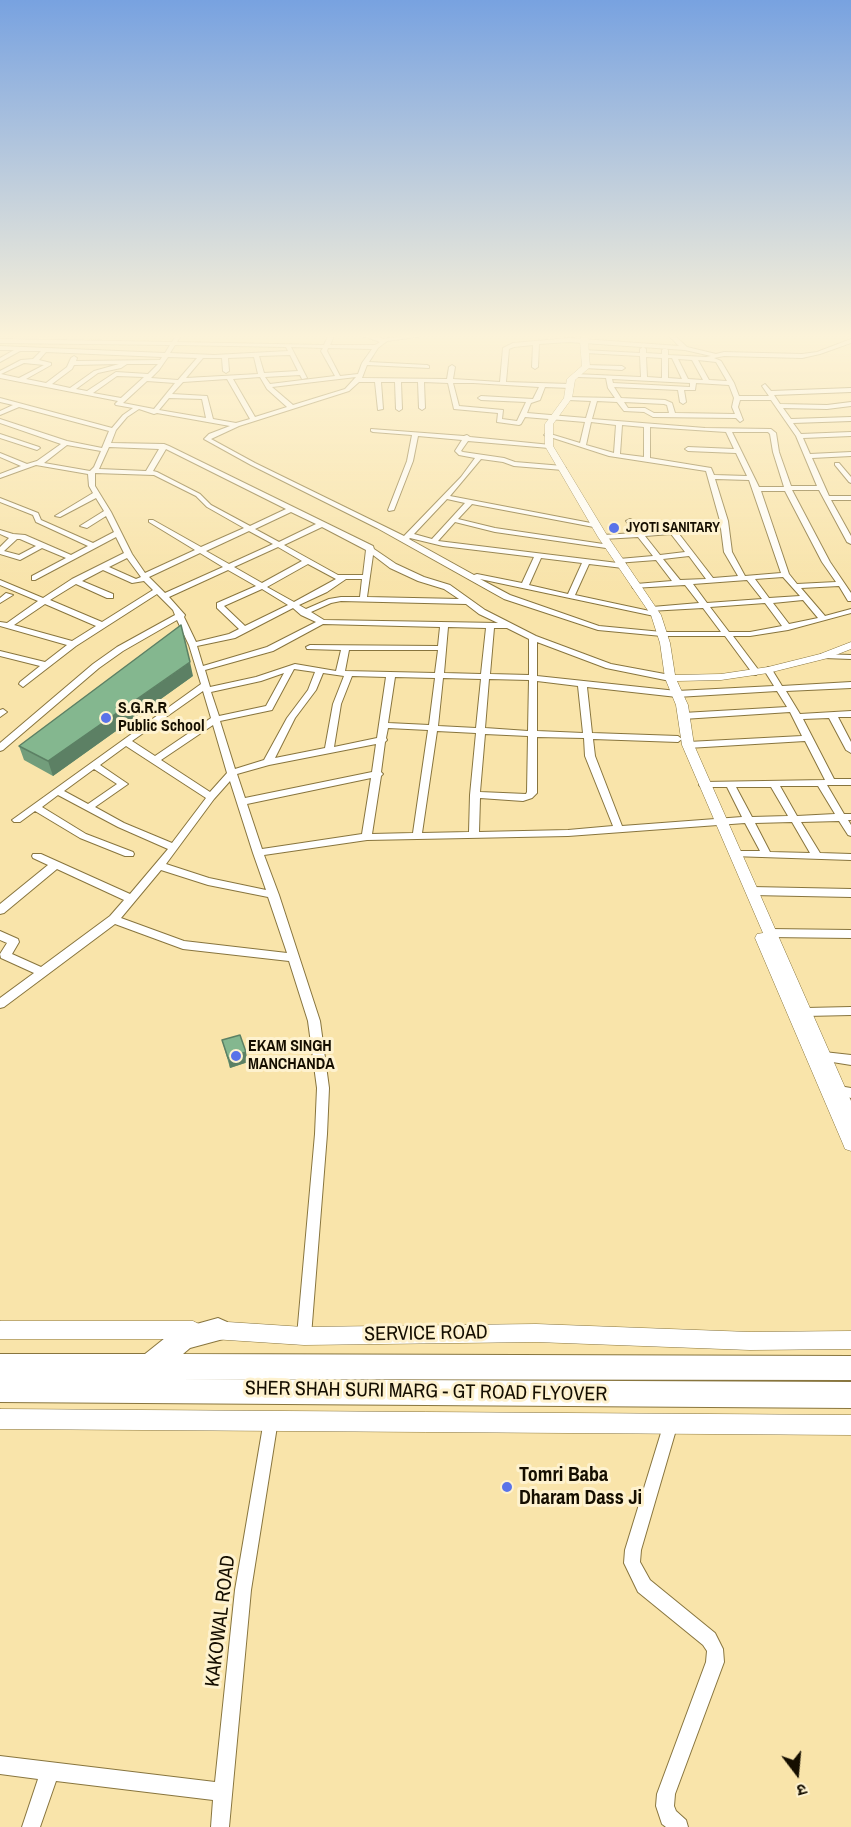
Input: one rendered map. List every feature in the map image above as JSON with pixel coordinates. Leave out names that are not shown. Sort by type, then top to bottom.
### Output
[{"type":"highway","points":[[148,1367],[184,1338],[218,1330]]},
{"type":"highway","name":"SHER SHAH SURI MARG - GT ROAD FLYOVER","points":[[0,1366],[851,1368]]},
{"type":"highway","name":"SHER SHAH SURI MARG - GT ROAD FLYOVER","points":[[0,1390],[851,1395]]},
{"type":"street","points":[[81,419],[115,427]]},
{"type":"street","points":[[122,419],[115,427],[93,472],[92,486],[108,512],[128,554],[145,577],[181,615],[201,669],[258,854],[274,895],[314,1021],[323,1088],[304,1336]]},
{"type":"street","points":[[199,419],[237,425]]},
{"type":"street","points":[[499,419],[519,423],[521,419]]},
{"type":"street","points":[[552,419],[547,435],[549,446],[596,526],[654,612],[663,639],[669,672],[684,716],[683,742],[704,786],[727,852],[851,1144]]},
{"type":"street","points":[[567,419],[688,429],[763,429],[773,434],[776,452],[788,489],[839,584],[851,599]]},
{"type":"street","points":[[740,419],[744,429]]},
{"type":"street","points":[[789,421],[843,419]]},
{"type":"street","points":[[254,420],[211,435],[207,439],[406,538],[507,597],[577,622],[663,639],[760,634],[851,611]]},
{"type":"street","points":[[0,421],[66,442],[106,448],[164,446],[369,548],[393,566],[421,579],[447,587],[467,602],[533,638],[609,666],[721,677],[768,670],[824,656],[851,645]]},
{"type":"street","points":[[583,445],[588,421]]},
{"type":"street","points":[[789,421],[799,436],[826,498],[851,542]]},
{"type":"street","points":[[617,455],[619,424]]},
{"type":"street","points":[[647,426],[647,460]]},
{"type":"street","points":[[0,435],[15,427]]},
{"type":"street","points":[[685,464],[688,429]]},
{"type":"street","points":[[373,430],[549,446]]},
{"type":"street","points":[[728,430],[757,489],[785,575],[824,619]]},
{"type":"street","points":[[391,510],[410,461],[416,433]]},
{"type":"street","points":[[799,436],[851,434]]},
{"type":"street","points":[[0,435],[37,448]]},
{"type":"street","points":[[547,435],[617,455],[707,468],[724,521],[728,552],[746,578],[788,628]]},
{"type":"street","points":[[467,437],[458,452],[514,464],[563,468]]},
{"type":"street","points":[[39,463],[66,442]]},
{"type":"street","points":[[149,472],[164,446]]},
{"type":"street","points":[[688,448],[739,451]]},
{"type":"street","points":[[808,456],[851,454]]},
{"type":"street","points":[[0,455],[24,465]]},
{"type":"street","points":[[406,538],[445,498],[480,456]]},
{"type":"street","points":[[0,476],[24,465],[39,463],[93,472],[149,472],[198,495],[209,506],[307,561],[343,578],[366,577]]},
{"type":"street","points":[[837,464],[851,481]]},
{"type":"street","points":[[711,477],[752,478]]},
{"type":"street","points":[[757,489],[822,488]]},
{"type":"street","points":[[58,516],[97,494]]},
{"type":"street","points":[[445,498],[596,526]]},
{"type":"street","points":[[826,498],[851,498]]},
{"type":"street","points":[[2,502],[36,514],[38,521],[93,546]]},
{"type":"street","points":[[433,542],[470,502]]},
{"type":"street","points":[[102,567],[135,581],[290,510]]},
{"type":"street","points":[[84,526],[108,512]]},
{"type":"street","points":[[454,520],[495,530],[610,546]]},
{"type":"street","points":[[630,520],[677,582]]},
{"type":"street","points":[[151,521],[322,622],[511,627]]},
{"type":"street","points":[[23,684],[45,665],[101,625],[162,593],[228,567],[321,525]]},
{"type":"street","points":[[0,532],[43,545],[71,558]]},
{"type":"street","points":[[603,537],[673,532],[711,580]]},
{"type":"street","points":[[35,578],[118,533]]},
{"type":"street","points":[[14,536],[0,551],[20,558],[43,545]]},
{"type":"street","points":[[406,538],[586,562],[621,563],[691,554]]},
{"type":"street","points":[[363,600],[369,548]]},
{"type":"street","points":[[4,625],[75,581],[128,554]]},
{"type":"street","points":[[525,585],[538,557]]},
{"type":"street","points":[[244,630],[220,604],[261,587],[307,561]]},
{"type":"street","points":[[571,596],[586,562]]},
{"type":"street","points":[[467,573],[654,612],[805,598]]},
{"type":"street","points":[[636,586],[785,575]]},
{"type":"street","points":[[193,645],[228,637],[244,630],[343,578]]},
{"type":"street","points":[[75,581],[110,596]]},
{"type":"street","points":[[0,582],[101,625]]},
{"type":"street","points":[[687,582],[730,635],[756,672]]},
{"type":"street","points":[[794,586],[839,584]]},
{"type":"street","points":[[0,601],[9,595]]},
{"type":"street","points":[[304,613],[335,600],[467,602]]},
{"type":"street","points":[[0,748],[96,666],[120,649],[181,615]]},
{"type":"street","points":[[201,669],[264,651],[322,622]]},
{"type":"street","points":[[417,836],[433,728],[444,624]]},
{"type":"street","points":[[4,625],[73,644]]},
{"type":"street","points":[[474,835],[490,625]]},
{"type":"street","points":[[476,795],[529,796],[532,791],[533,638]]},
{"type":"street","points":[[310,646],[442,648]]},
{"type":"street","points":[[329,749],[345,673],[346,647]]},
{"type":"street","points":[[0,663],[4,654],[45,665]]},
{"type":"street","points":[[824,656],[851,657]]},
{"type":"street","points":[[157,759],[216,719],[269,708],[291,667]]},
{"type":"street","points":[[17,820],[206,688],[258,679],[291,667],[345,673],[532,678],[677,694],[851,685]]},
{"type":"street","points":[[768,670],[808,738],[826,783],[846,817],[851,833]]},
{"type":"street","points":[[268,762],[291,718],[312,690],[320,671]]},
{"type":"street","points":[[367,837],[392,674]]},
{"type":"street","points":[[582,684],[587,737],[593,765],[619,830]]},
{"type":"street","points":[[677,694],[673,700],[687,768],[736,854],[824,1057],[845,1092],[851,1119]]},
{"type":"street","points":[[684,716],[851,714]]},
{"type":"street","points":[[832,715],[851,750]]},
{"type":"street","points":[[385,725],[683,742],[808,738]]},
{"type":"street","points":[[0,1004],[114,919],[160,866],[211,797],[232,773],[268,762],[383,740]]},
{"type":"street","points":[[127,742],[157,759],[211,797]]},
{"type":"street","points":[[88,808],[123,784],[93,765]]},
{"type":"street","points":[[242,802],[378,774]]},
{"type":"street","points":[[704,786],[851,782]]},
{"type":"street","points":[[774,784],[816,855]]},
{"type":"street","points":[[730,785],[767,855]]},
{"type":"street","points":[[57,791],[121,825],[174,848]]},
{"type":"street","points":[[34,807],[84,836],[129,854]]},
{"type":"street","points":[[258,854],[367,837],[619,830],[748,819],[846,817]]},
{"type":"street","points":[[736,854],[851,857]]},
{"type":"street","points":[[37,856],[132,899]]},
{"type":"street","points":[[0,910],[56,864]]},
{"type":"street","points":[[160,866],[208,881],[274,895]]},
{"type":"street","points":[[752,891],[851,893]]},
{"type":"street","points":[[114,919],[183,945],[294,958]]},
{"type":"street","points":[[769,933],[851,934]]},
{"type":"street","points":[[0,936],[14,942],[5,955],[41,972]]},
{"type":"street","points":[[806,1012],[851,1011]]},
{"type":"street","points":[[824,1057],[851,1060]]},
{"type":"street","name":"SERVICE ROAD","points":[[0,1330],[218,1330],[304,1336],[536,1333],[750,1341],[851,1340]]},
{"type":"street","points":[[0,1419],[851,1425]]},
{"type":"street","name":"KAKOWAL ROAD","points":[[220,1827],[243,1590],[272,1420]]},
{"type":"street","points":[[671,1424],[633,1550],[632,1563],[644,1586],[709,1639],[715,1650],[715,1662],[666,1794],[665,1806],[669,1817],[679,1827]]},
{"type":"street","points":[[0,1766],[224,1792]]},
{"type":"street","points":[[31,1827],[50,1771]]},
{"type":"building","points":[[181,625],[190,662],[48,761],[19,746]]},
{"type":"building","points":[[240,1035],[246,1052],[228,1058],[222,1040]]},
{"type":"place","name":"JYOTI SANITARY","points":[[614,528]]},
{"type":"place","name":"S.G.R.R Public School","points":[[106,718]]},
{"type":"place","name":"EKAM SINGH MANCHANDA","points":[[236,1056]]},
{"type":"place","name":"Tomri Baba Dharam Dass Ji","points":[[507,1487]]}]
